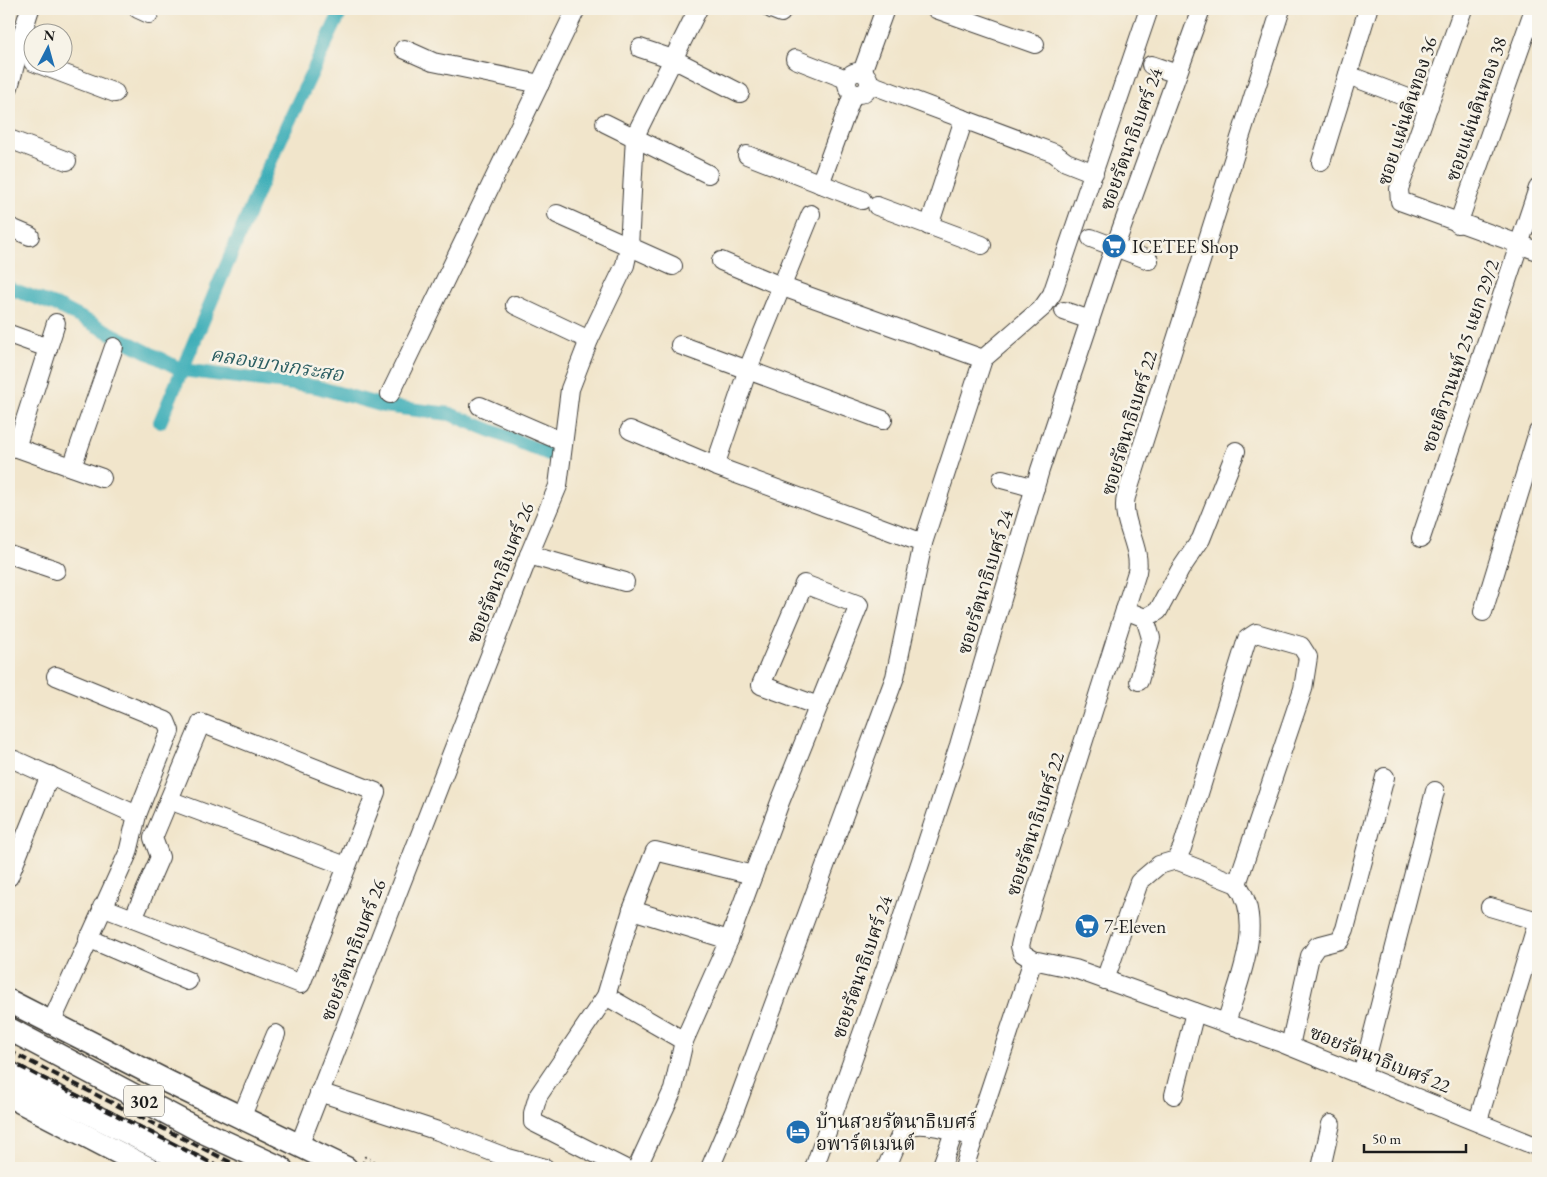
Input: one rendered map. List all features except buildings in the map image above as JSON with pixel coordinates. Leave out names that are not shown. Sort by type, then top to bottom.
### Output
[{"type":"main road","name":"302","points":[[9,1001],[241,1118],[346,1168]]},
{"type":"main road","points":[[9,1022],[101,1048]]},
{"type":"main road","name":"302","points":[[9,1029],[201,1131],[281,1168]]},
{"type":"main road","name":"302","points":[[9,1073],[198,1168]]},
{"type":"main road","points":[[32,1085],[146,1167]]},
{"type":"main road","points":[[9,1096],[146,1167]]},
{"type":"street","points":[[25,22],[30,9]]},
{"type":"street","points":[[390,394],[576,9]]},
{"type":"street","name":"ซอยรัตนาธิเบศร์ 26","points":[[299,1146],[529,555],[558,486],[570,389],[589,340],[626,265],[629,247],[635,136],[698,9]]},
{"type":"street","points":[[820,184],[885,9]]},
{"type":"street","points":[[936,9],[1035,44]]},
{"type":"street","points":[[710,1168],[734,1112],[895,677],[923,543],[982,359],[1043,307],[1052,294],[1149,9]]},
{"type":"street","name":"ซอยรัตนาธิเบศร์ 24","points":[[814,1168],[888,962],[959,745],[1035,488],[1090,320],[1201,9]]},
{"type":"street","name":"ซอยรัตนาธิเบศร์ 22","points":[[1281,9],[1124,507],[1139,563],[1126,610],[1020,946],[1022,953],[1033,960],[1075,969],[1290,1046],[1538,1147]]},
{"type":"street","points":[[1320,162],[1368,9]]},
{"type":"street","name":"ซอย แผ่นดินทอง 36","points":[[1463,9],[1399,189],[1400,201],[1458,224],[1538,251]]},
{"type":"street","name":"ซอยแผ่นดินทอง 38","points":[[1458,224],[1534,9]]},
{"type":"street","points":[[640,48],[672,59],[740,93]]},
{"type":"street","points":[[404,49],[432,62],[540,84]]},
{"type":"street","points":[[795,59],[1054,153],[1066,162],[1095,168]]},
{"type":"street","points":[[1151,65],[1177,74]]},
{"type":"street","points":[[9,87],[22,69]]},
{"type":"street","points":[[58,72],[115,93]]},
{"type":"street","points":[[1348,75],[1430,106]]},
{"type":"street","points":[[929,226],[964,119]]},
{"type":"street","points":[[605,123],[635,136],[708,174]]},
{"type":"street","points":[[9,140],[67,162]]},
{"type":"street","points":[[747,155],[929,226],[982,244]]},
{"type":"street","name":"ซอยติวานนท์ 25 แยก 29/2","points":[[1421,538],[1538,188]]},
{"type":"street","points":[[557,214],[674,266]]},
{"type":"street","points":[[715,466],[748,369],[783,287],[811,214]]},
{"type":"street","points":[[9,227],[30,236]]},
{"type":"street","points":[[1092,238],[1149,260]]},
{"type":"street","points":[[721,261],[783,287],[982,359]]},
{"type":"street","points":[[515,305],[589,340]]},
{"type":"street","points":[[1064,311],[1090,320]]},
{"type":"street","points":[[56,322],[13,446],[102,478]]},
{"type":"street","points":[[9,334],[48,348]]},
{"type":"street","points":[[680,345],[883,420]]},
{"type":"street","points":[[72,467],[114,347]]},
{"type":"street","points":[[480,406],[563,442]]},
{"type":"street","points":[[630,430],[715,466],[923,543]]},
{"type":"street","points":[[1484,612],[1538,432]]},
{"type":"street","points":[[1145,618],[1158,611],[1180,570],[1201,539],[1236,451]]},
{"type":"street","points":[[1002,479],[1035,488]]},
{"type":"street","points":[[9,554],[56,570]]},
{"type":"street","points":[[529,555],[625,582]]},
{"type":"street","points":[[637,1168],[673,1090],[684,1041],[729,940],[818,706],[859,605],[804,584],[761,685],[818,706]]},
{"type":"street","points":[[1126,610],[1145,618]]},
{"type":"street","points":[[1140,681],[1151,638],[1145,618]]},
{"type":"street","points":[[1176,860],[1182,848],[1247,640],[1256,633],[1301,646],[1308,657],[1303,689],[1237,884]]},
{"type":"street","points":[[51,1023],[128,853],[137,815],[170,731],[166,721],[56,676]]},
{"type":"street","points":[[102,907],[133,919],[301,984],[376,792],[201,723],[153,838],[160,857],[133,919]]},
{"type":"street","points":[[15,760],[50,774],[137,815]]},
{"type":"street","points":[[9,877],[50,774]]},
{"type":"street","points":[[1290,1046],[1310,956],[1317,946],[1340,940],[1345,929],[1385,777]]},
{"type":"street","points":[[1362,1075],[1435,791]]},
{"type":"street","points":[[169,800],[346,866]]},
{"type":"street","points":[[624,1168],[533,1122],[532,1117],[538,1096],[606,996],[632,910],[655,851],[753,875]]},
{"type":"street","points":[[1105,980],[1139,882],[1159,865],[1176,860],[1237,884],[1245,894],[1249,921],[1248,952],[1226,1023]]},
{"type":"street","points":[[1478,1121],[1538,921],[1490,907]]},
{"type":"street","points":[[632,910],[729,940]]},
{"type":"street","points":[[88,938],[188,981]]},
{"type":"street","points":[[964,1168],[1033,960]]},
{"type":"street","points":[[606,996],[684,1041]]},
{"type":"street","points":[[1174,1095],[1196,1012]]},
{"type":"street","points":[[241,1118],[276,1034]]},
{"type":"street","points":[[319,1092],[438,1131],[508,1158],[545,1168]]},
{"type":"street","points":[[886,1168],[904,1129],[913,1125],[924,1124],[974,1137]]},
{"type":"street","points":[[1321,1168],[1331,1124]]},
{"type":"street","points":[[940,1168],[954,1132]]},
{"type":"path","points":[[365,1156],[390,1168]]},
{"type":"waterway","points":[[160,422],[275,151],[342,9]]},
{"type":"waterway","name":"คลองบางกระสอ","points":[[9,288],[60,307],[182,370],[317,387],[384,406],[450,414],[549,454]]},
{"type":"railway","points":[[9,1051],[242,1168]]},
{"type":"railway","points":[[9,1061],[221,1168]]},
{"type":"place","name":"ICETEE Shop","points":[[1114,246]]},
{"type":"place","name":"7-Eleven","points":[[1087,926]]},
{"type":"place","name":"บ้านสวยรัตนาธิเบศร์ อพาร์ตเมนต์","points":[[798,1132]]}]
